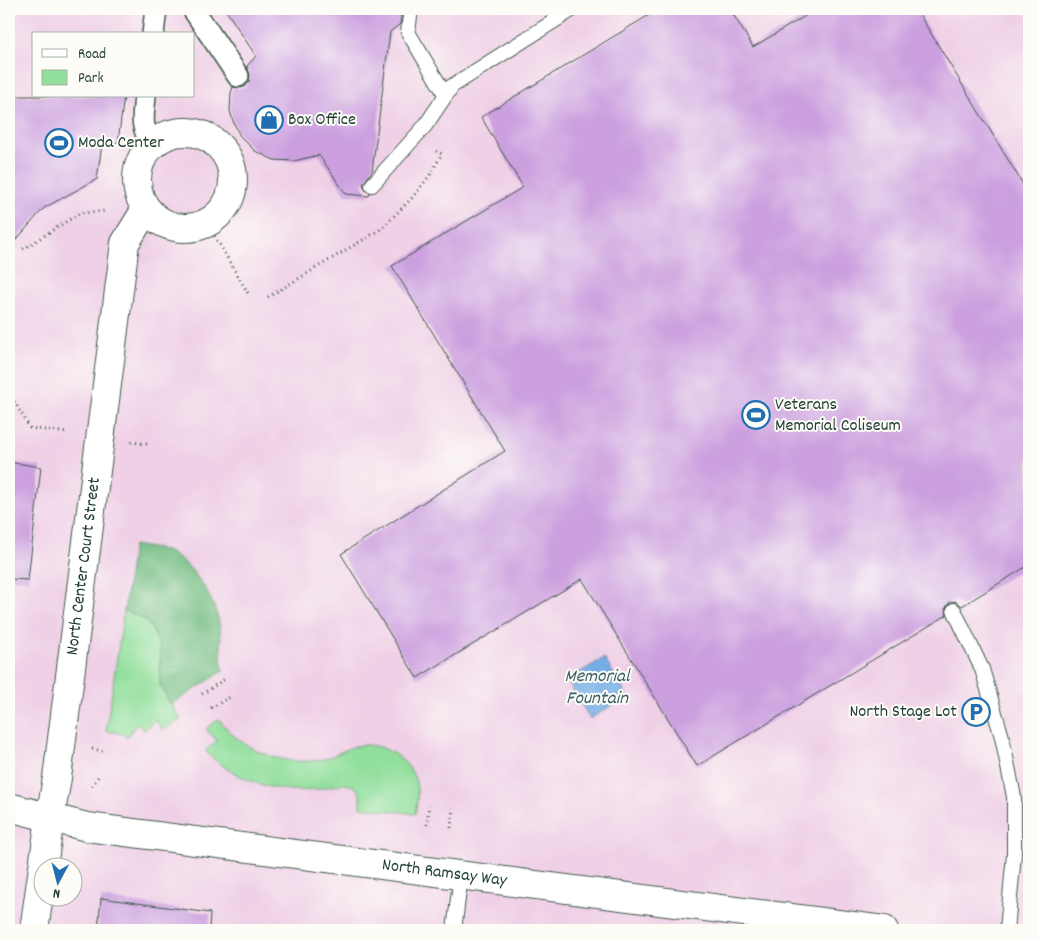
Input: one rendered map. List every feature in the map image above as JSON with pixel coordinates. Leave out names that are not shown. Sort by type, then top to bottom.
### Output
[{"type":"street","points":[[153,32],[156,9]]},
{"type":"street","points":[[193,9],[238,76]]},
{"type":"street","points":[[145,98],[142,122],[144,131],[152,145]]},
{"type":"street","points":[[181,132],[197,134],[213,141],[224,152],[230,164],[233,181],[230,197],[220,213],[207,223],[193,228],[179,228],[164,224],[146,209],[140,198],[136,181],[138,166],[152,145],[164,136],[181,132]]},
{"type":"street","name":"North Center Court Street","points":[[34,930],[57,778],[125,243],[146,209]]},
{"type":"street","name":"North Ramsay Way","points":[[9,807],[86,827],[868,929]]},
{"type":"lane","points":[[411,9],[408,32],[445,94]]},
{"type":"lane","points":[[372,185],[425,126],[452,86],[574,9]]},
{"type":"lane","points":[[954,610],[982,669],[1002,737],[1014,797],[1014,854],[1007,930]]},
{"type":"lane","points":[[454,930],[460,875]]},
{"type":"path","points":[[268,297],[381,228],[413,197],[430,175],[442,154]]},
{"type":"path","points":[[23,249],[80,213],[146,209]]},
{"type":"path","points":[[207,223],[249,295]]},
{"type":"path","points":[[9,393],[20,412]]},
{"type":"path","points":[[202,694],[225,678]]},
{"type":"path","points":[[211,708],[232,696]]},
{"type":"path","points":[[92,786],[100,774]]},
{"type":"path","points":[[427,825],[429,805]]},
{"type":"path","points":[[451,828],[453,808]]},
{"type":"shaded area","points":[[9,9],[1029,9],[1029,930],[9,930]]},
{"type":"green space","points":[[133,545],[163,550],[184,562],[193,571],[208,593],[218,617],[221,633],[223,671],[171,705],[160,685],[160,647],[152,629],[144,619],[124,610]]},
{"type":"green space","points":[[124,610],[144,619],[152,629],[160,647],[160,685],[181,720],[162,730],[156,720],[144,730],[137,723],[127,737],[120,733],[106,731]]},
{"type":"green space","points":[[219,719],[240,741],[267,755],[282,759],[312,761],[327,758],[361,745],[375,746],[392,752],[406,764],[415,779],[417,804],[415,814],[361,807],[358,791],[354,786],[346,784],[297,791],[268,787],[241,776],[216,761],[205,751],[217,741],[206,729]]},
{"type":"water","name":"Memorial Fountain","points":[[604,658],[627,696],[590,719],[567,680]]},
{"type":"building","points":[[225,9],[402,9],[400,24],[390,32],[372,171],[363,184],[366,191],[370,193],[369,196],[346,194],[319,155],[294,161],[274,160],[255,151],[240,136],[230,111],[231,93],[233,87],[245,87],[249,82],[250,75],[247,66],[256,56]]},
{"type":"building","name":"Veterans Memorial Coliseum","points":[[659,9],[730,9],[753,47],[817,9],[916,9],[1029,194],[1029,565],[962,606],[955,601],[950,602],[945,609],[947,615],[697,766],[582,579],[417,678],[341,554],[505,451],[392,266],[523,187],[481,117]]},
{"type":"building","name":"Moda Center","points":[[9,96],[32,96],[32,98],[124,98],[118,142],[102,144],[97,179],[44,208],[9,248]]},
{"type":"building","points":[[9,462],[41,467],[28,580],[9,579]]},
{"type":"building","points":[[101,898],[210,913],[209,930],[98,930]]},
{"type":"place","name":"Box Office","points":[[269,120]]},
{"type":"place","name":"Moda Center","points":[[59,143]]},
{"type":"place","name":"Veterans Memorial Coliseum","points":[[756,415]]},
{"type":"place","name":"North Stage Lot","points":[[976,712]]}]
